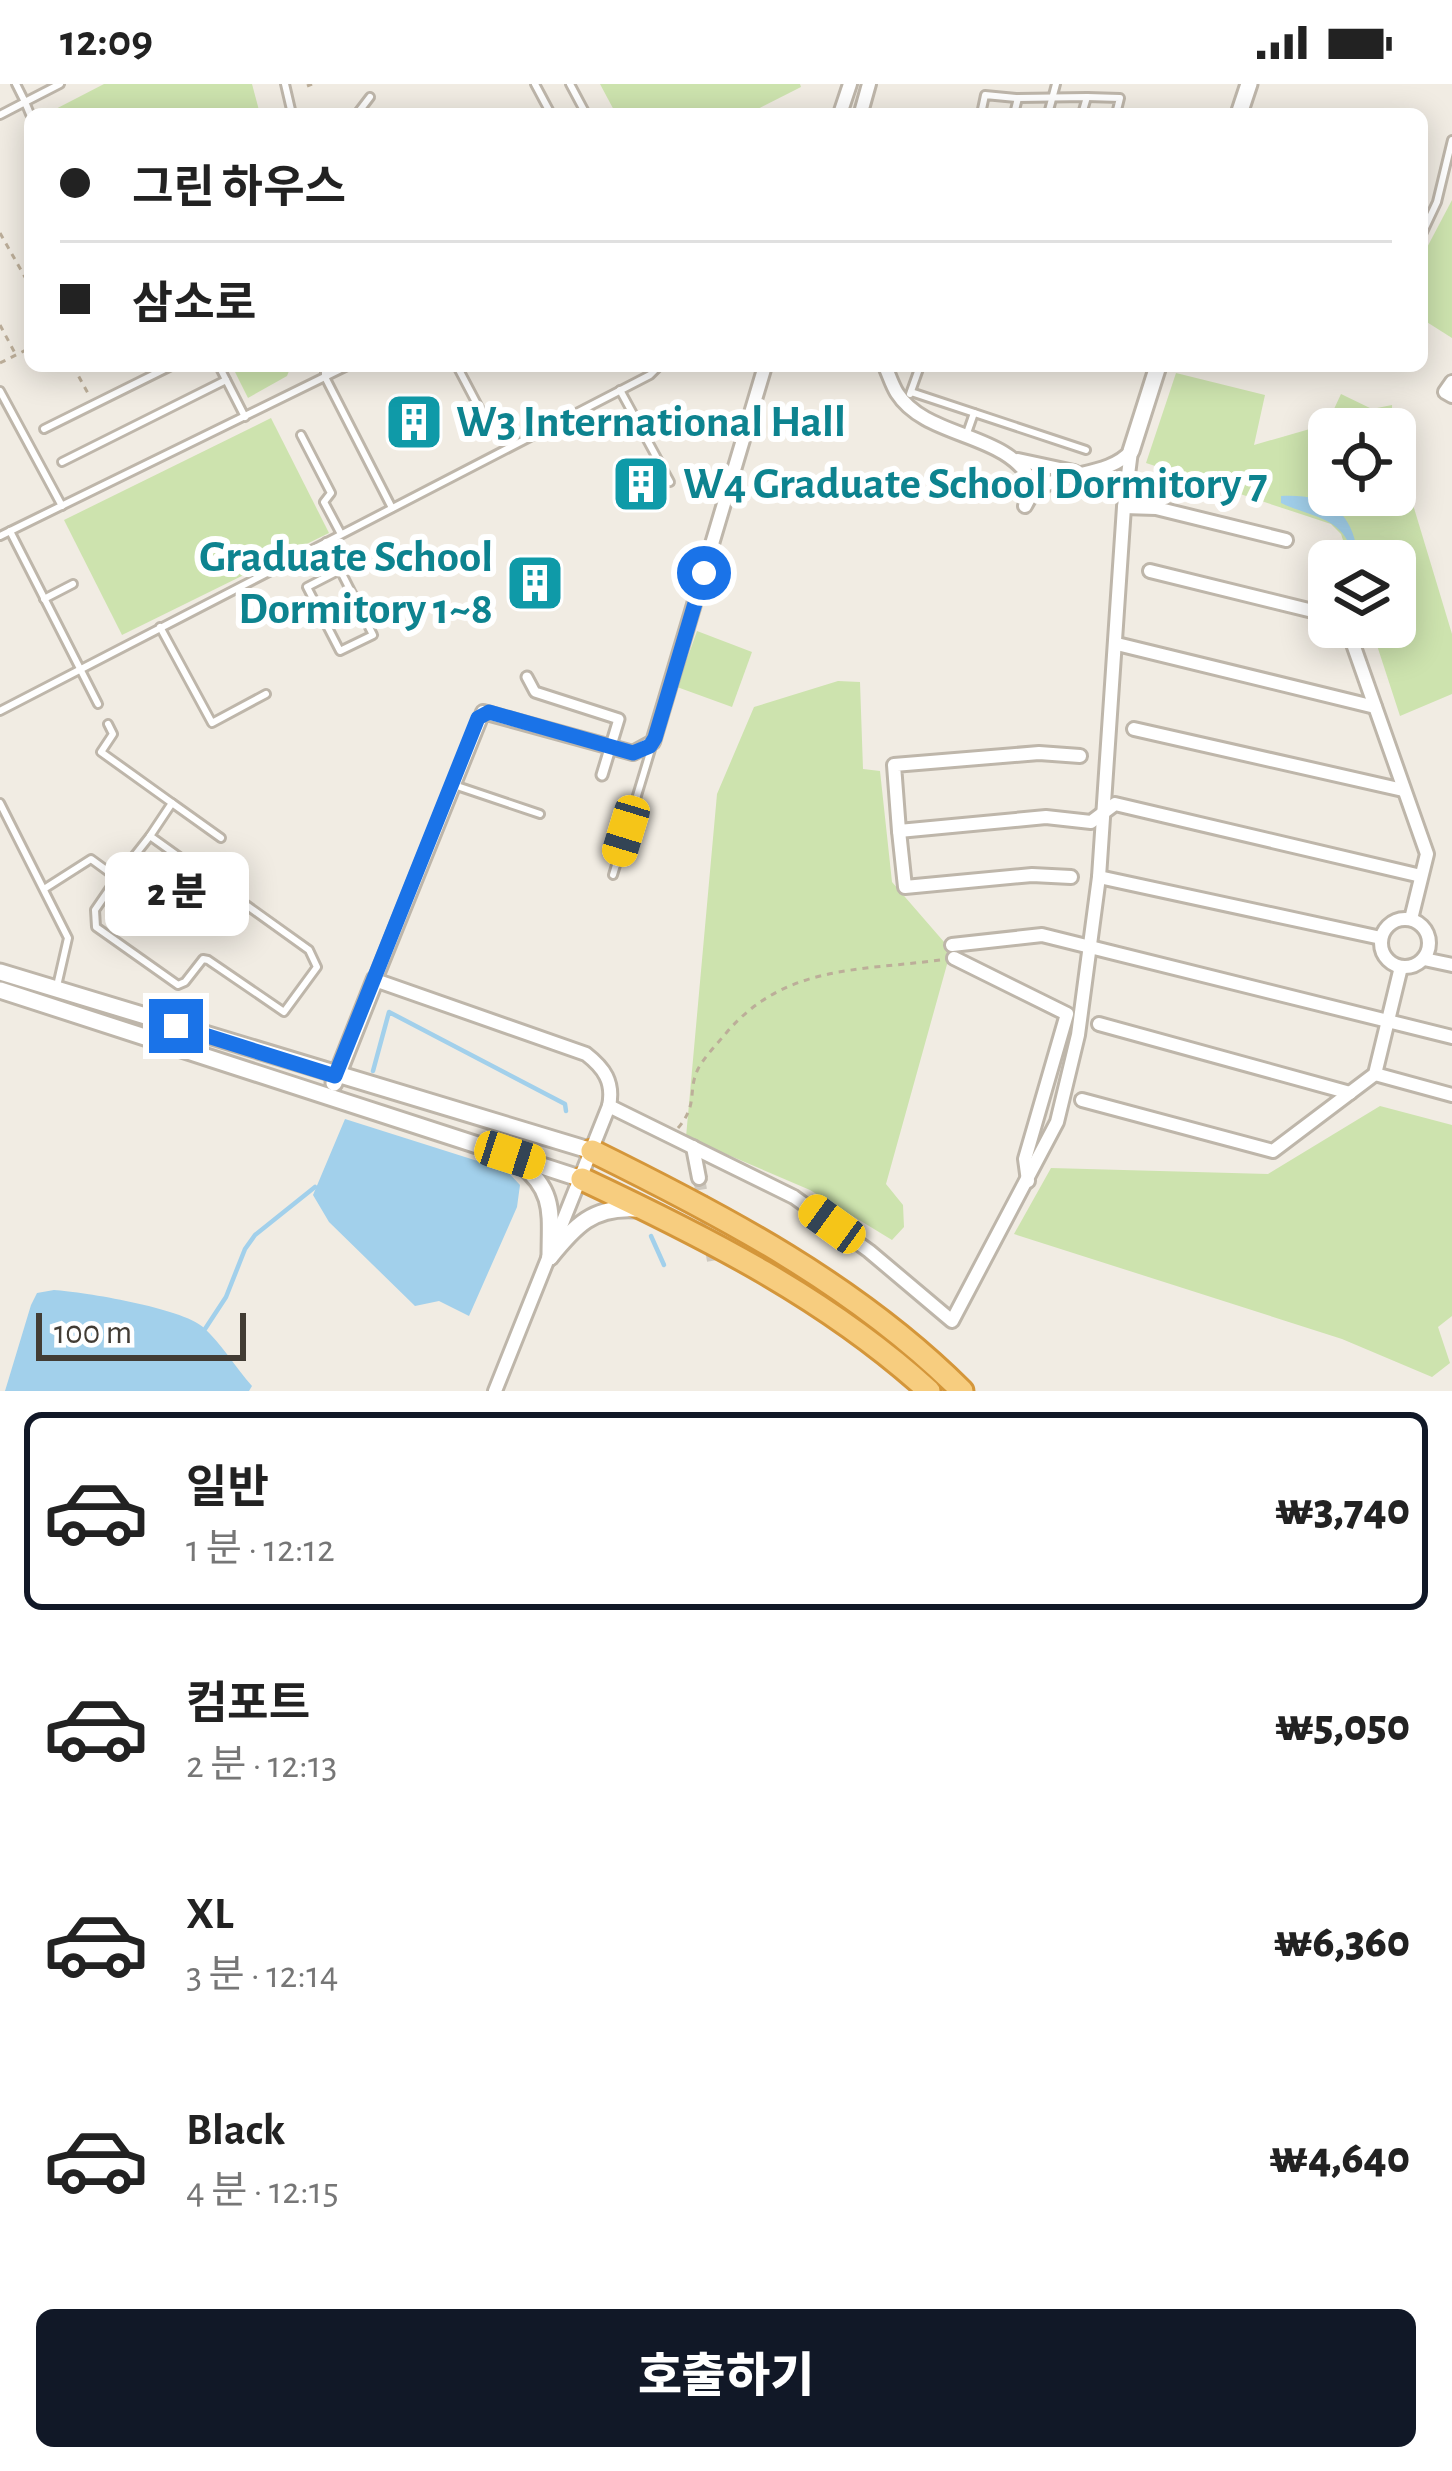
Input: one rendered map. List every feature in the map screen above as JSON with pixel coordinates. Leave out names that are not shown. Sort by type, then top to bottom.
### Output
[{"type":"highway","points":[[592,1150],[705,1207],[826,1280],[926,1355],[962,1391]]},
{"type":"highway","points":[[582,1179],[793,1286],[929,1391]]},
{"type":"street","points":[[331,1097],[335,1076],[478,718],[484,712],[633,753],[653,742],[764,372]]},
{"type":"street","points":[[888,372],[898,395],[966,436],[1048,469],[1087,472]]},
{"type":"street","points":[[609,1106],[794,1197],[869,1251],[952,1321],[1028,1182],[1060,1112],[1078,1035],[1099,877],[1124,507],[1131,451],[1156,372]]},
{"type":"street","points":[[1452,382],[1445,392],[1452,396]]},
{"type":"street","points":[[1012,458],[1033,484],[1027,502],[1041,488],[1115,466],[1131,451]]},
{"type":"street","points":[[1124,507],[1156,508],[1286,540]]},
{"type":"street","points":[[1150,572],[1308,610]]},
{"type":"street","points":[[1117,644],[1375,706]]},
{"type":"street","points":[[1354,648],[1427,854],[1411,919]]},
{"type":"street","points":[[527,677],[535,692],[620,719],[602,775]]},
{"type":"street","points":[[1134,729],[1403,790]]},
{"type":"street","points":[[1071,877],[1032,875],[905,887],[894,765],[1039,753],[1080,756]]},
{"type":"street","points":[[899,831],[1046,817],[1091,822],[1115,804],[1421,876]]},
{"type":"street","points":[[1099,877],[1381,938]]},
{"type":"street","points":[[1402,967],[1383,953],[1381,938],[1389,924],[1411,919]]},
{"type":"street","points":[[1411,919],[1429,935],[1424,958]]},
{"type":"street","points":[[953,952],[1042,935],[1452,1037]]},
{"type":"street","points":[[953,952],[1067,1014],[1025,1159],[1028,1182]]},
{"type":"street","points":[[1402,967],[1424,958],[1452,965]]},
{"type":"street","points":[[1082,1100],[1273,1151],[1375,1074],[1402,967]]},
{"type":"street","points":[[0,972],[54,998],[331,1097],[582,1179]]},
{"type":"street","points":[[375,980],[586,1054],[609,1080],[609,1106],[495,1391]]},
{"type":"street","points":[[0,991],[54,998],[592,1150]]},
{"type":"street","points":[[1099,1024],[1349,1093]]},
{"type":"street","points":[[1375,1074],[1452,1095]]},
{"type":"street","points":[[693,1147],[699,1178]]},
{"type":"street","points":[[510,1155],[545,1189],[550,1206],[550,1257]]},
{"type":"street","points":[[550,1257],[586,1216],[617,1208],[649,1210]]},
{"type":"lane","points":[[16,84],[28,108]]},
{"type":"lane","points":[[0,115],[59,84]]},
{"type":"lane","points":[[1050,108],[1056,84]]},
{"type":"lane","points":[[983,108],[986,95],[1120,98],[1118,108]]},
{"type":"lane","points":[[361,108],[370,97]]},
{"type":"lane","points":[[1084,108],[1087,97]]},
{"type":"lane","points":[[1016,108],[1018,98]]},
{"type":"lane","points":[[1428,221],[1452,140]]},
{"type":"lane","points":[[44,429],[151,372]]},
{"type":"lane","points":[[222,372],[245,417]]},
{"type":"lane","points":[[325,372],[392,508]]},
{"type":"lane","points":[[0,536],[335,372]]},
{"type":"lane","points":[[460,372],[487,423]]},
{"type":"lane","points":[[0,710],[649,372]]},
{"type":"lane","points":[[918,372],[909,398],[974,413],[1087,450]]},
{"type":"lane","points":[[62,462],[226,380]]},
{"type":"lane","points":[[620,390],[670,482]]},
{"type":"lane","points":[[0,391],[62,506]]},
{"type":"lane","points":[[966,436],[974,413]]},
{"type":"lane","points":[[301,435],[331,493],[325,502],[341,534]]},
{"type":"lane","points":[[10,531],[98,704]]},
{"type":"lane","points":[[326,542],[373,635],[340,651],[307,587],[340,570]]},
{"type":"lane","points":[[44,599],[73,584]]},
{"type":"lane","points":[[160,627],[212,723],[266,694]]},
{"type":"lane","points":[[108,724],[113,734],[101,752],[220,838]]},
{"type":"lane","points":[[613,875],[653,742]]},
{"type":"lane","points":[[454,785],[540,814]]},
{"type":"lane","points":[[0,803],[68,938],[54,998]]},
{"type":"lane","points":[[150,836],[309,950],[317,967],[284,1012],[208,960],[202,959],[178,985],[96,927],[95,910],[172,803]]},
{"type":"lane","points":[[44,889],[91,860],[117,878]]},
{"type":"path","points":[[0,233],[24,275]]},
{"type":"path","points":[[0,325],[16,355]]},
{"type":"path","points":[[0,363],[24,351]]},
{"type":"path","points":[[76,372],[93,404]]},
{"type":"path","points":[[674,1136],[692,1110],[697,1072],[748,1008],[803,978],[953,952]]},
{"type":"green space","points":[[104,84],[252,84],[258,108],[58,108]]},
{"type":"green space","points":[[600,84],[801,87],[760,108],[613,108]]},
{"type":"green space","points":[[1452,200],[1452,338],[1428,323],[1428,246]]},
{"type":"green space","points":[[235,372],[289,372],[287,376],[248,398]]},
{"type":"green space","points":[[1176,373],[1265,395],[1254,445],[1308,429],[1308,516],[1416,515],[1452,634],[1452,694],[1400,716],[1378,648],[1416,648],[1416,540],[1343,540],[1331,524],[1146,463]]},
{"type":"green space","points":[[1341,394],[1370,408],[1334,408]]},
{"type":"green space","points":[[271,418],[329,533],[122,635],[64,520]]},
{"type":"green space","points":[[697,631],[752,652],[732,707],[677,687]]},
{"type":"green space","points":[[838,681],[860,682],[863,769],[880,771],[892,882],[951,950],[886,1184],[903,1205],[904,1227],[892,1240],[810,1190],[686,1137],[717,794],[754,707]]},
{"type":"green space","points":[[1380,1106],[1452,1125],[1452,1316],[1438,1327],[1450,1363],[1432,1377],[1342,1339],[1014,1234],[1051,1168],[1268,1174]]},
{"type":"water","points":[[1281,496],[1308,497],[1308,514],[1281,503]]},
{"type":"water","points":[[1314,516],[1343,516],[1355,540],[1347,540],[1329,522]]},
{"type":"water","points":[[345,1119],[506,1170],[520,1185],[517,1207],[469,1316],[439,1301],[415,1306],[329,1222],[313,1195]]},
{"type":"water","points":[[54,1290],[132,1302],[192,1320],[210,1333],[252,1386],[249,1391],[5,1391],[31,1305],[37,1293]]},
{"type":"waterway","points":[[373,1071],[389,1012],[565,1104],[566,1111]]},
{"type":"waterway","points":[[205,1329],[255,1235],[315,1187]]},
{"type":"waterway","points":[[651,1236],[664,1265]]},
{"type":"tunnel","points":[[699,1178],[713,1261]]},
{"type":"place","name":"W3 International Hall","points":[[414,422]]},
{"type":"place","name":"W4 Graduate School Dormitory 7","points":[[641,484]]},
{"type":"place","name":"Graduate School Dormitory 1~8","points":[[535,583]]},
{"type":"route","points":[[176,1026],[335,1076],[478,718],[489,712],[633,753],[650,746],[704,573]]}]
